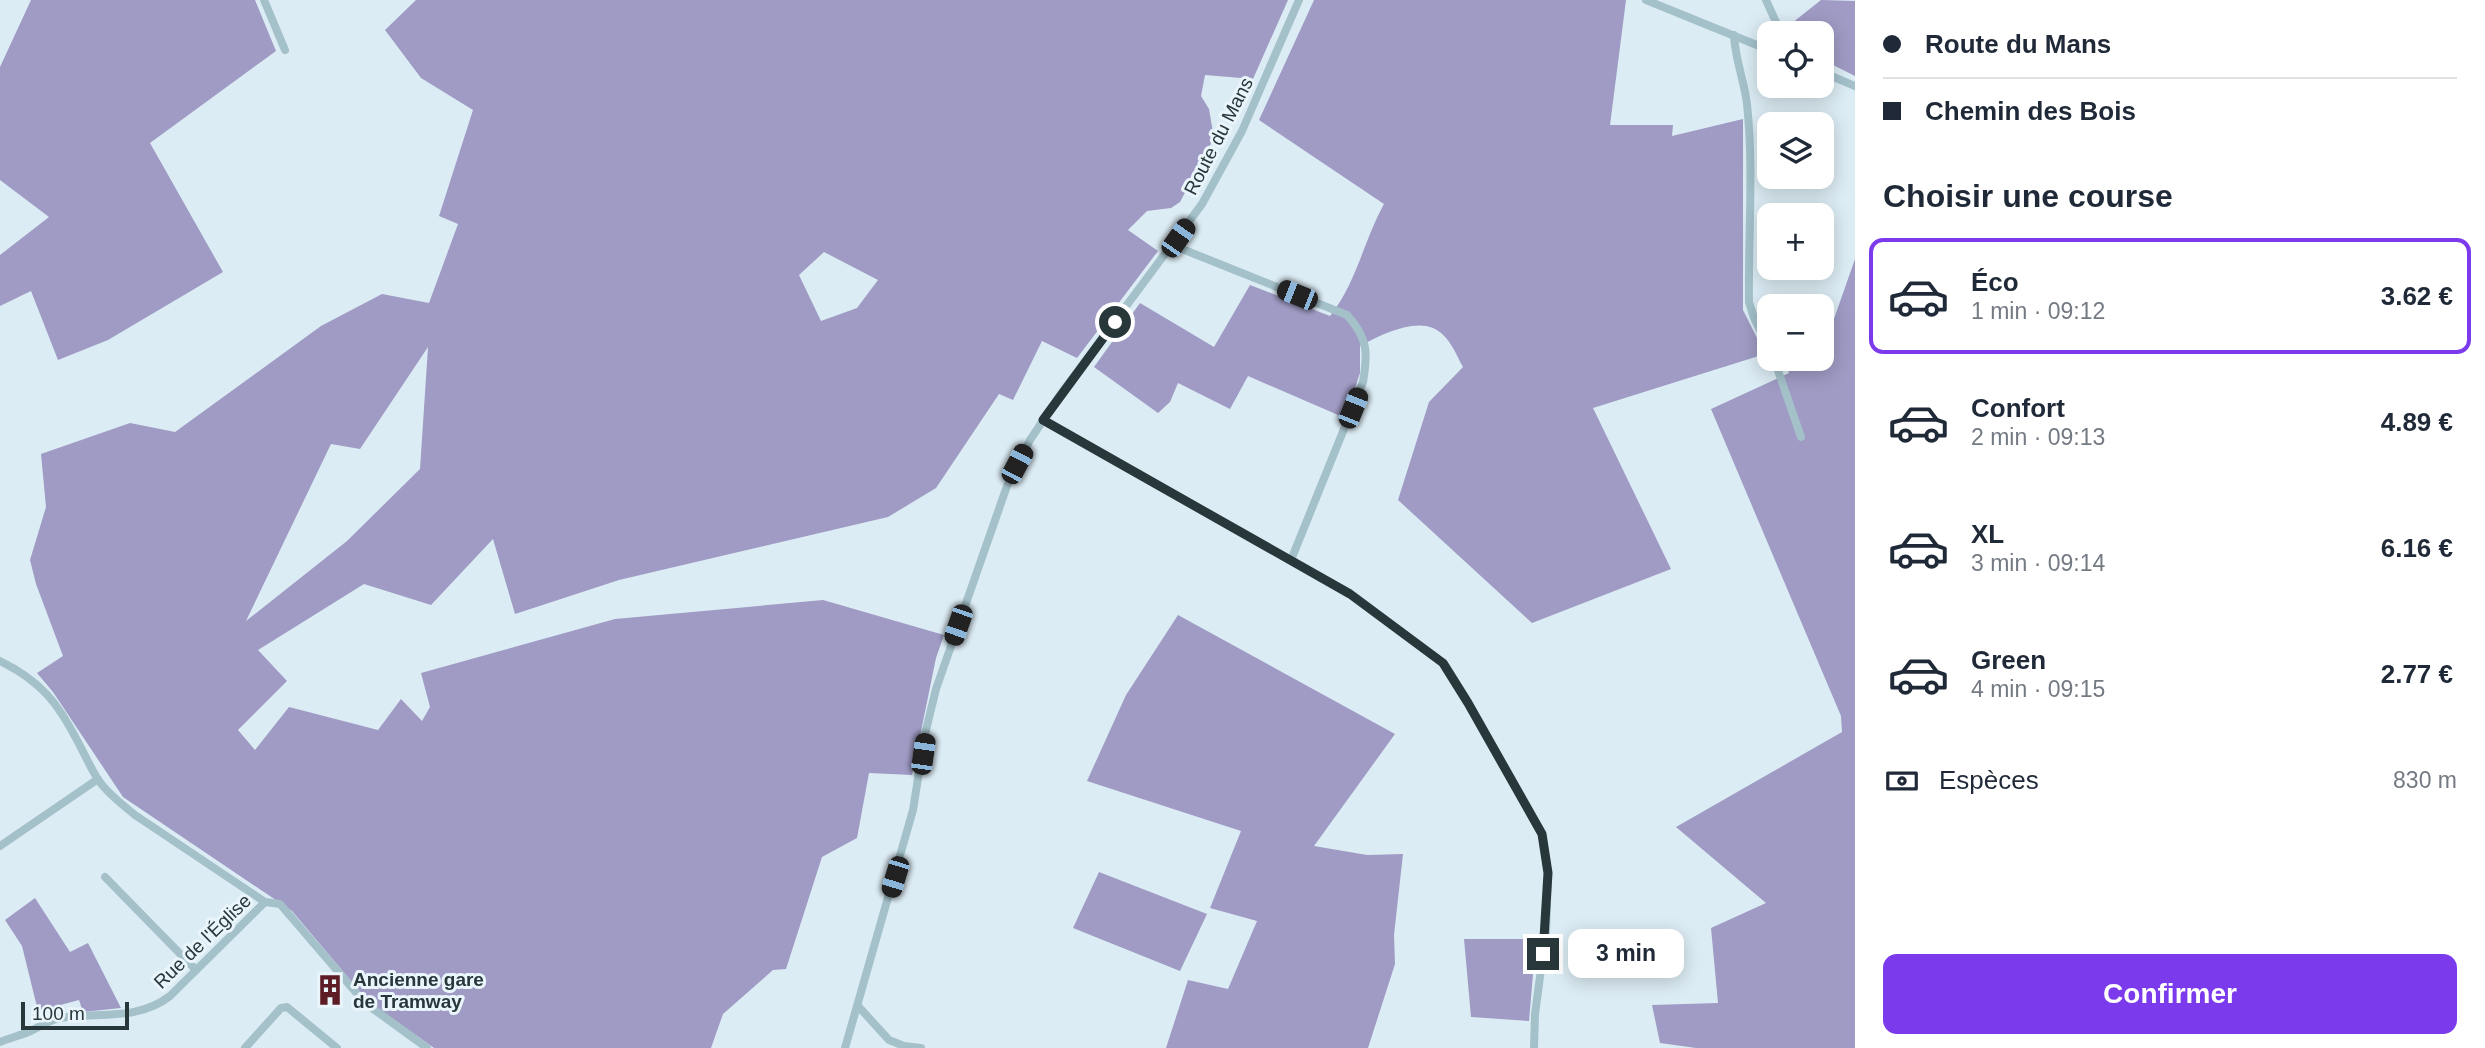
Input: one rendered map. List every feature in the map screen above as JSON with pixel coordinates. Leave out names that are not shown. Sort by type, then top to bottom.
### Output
[{"type":"street","points":[[264,0],[285,50]]},
{"type":"street","name":"Route du Mans","points":[[845,1048],[913,810],[925,734],[936,689],[1003,495],[1017,464],[1043,420],[1202,204],[1231,154],[1299,0]]},
{"type":"street","points":[[1646,0],[1757,45]]},
{"type":"street","points":[[1766,0],[1776,21]]},
{"type":"street","points":[[1734,35],[1735,52],[1747,100],[1751,157],[1749,302],[1757,324]]},
{"type":"street","points":[[1834,77],[1855,86]]},
{"type":"street","points":[[1172,245],[1346,315],[1357,327],[1365,343],[1367,361],[1363,382],[1291,560]]},
{"type":"street","points":[[1778,371],[1801,437]]},
{"type":"street","points":[[1043,420],[1350,594],[1443,663],[1542,834],[1548,873],[1546,932],[1535,1014],[1534,1048]]},
{"type":"street","points":[[0,661],[43,689],[61,710],[98,779],[116,799],[135,815],[265,902],[279,904],[365,1003],[427,1048]]},
{"type":"street","points":[[0,846],[98,779]]},
{"type":"street","points":[[105,877],[196,970]]},
{"type":"street","name":"Rue de l'Église","points":[[0,1042],[34,1030],[48,1021],[154,1007],[170,996],[265,902]]},
{"type":"street","points":[[858,1006],[885,1038],[904,1046],[921,1048]]},
{"type":"street","points":[[245,1048],[281,1008],[288,1007],[337,1048]]},
{"type":"shaded area","points":[[31,0],[255,0],[276,51],[150,143],[223,272],[108,340],[58,360],[31,291],[0,306],[0,255],[49,217],[0,180],[0,67]]},
{"type":"shaded area","points":[[416,0],[1288,0],[1253,79],[1205,75],[1201,96],[1209,109],[1214,138],[1180,202],[1171,208],[1147,211],[1128,230],[1158,251],[1077,358],[1042,341],[1013,400],[999,394],[936,488],[888,517],[619,580],[515,614],[493,539],[431,605],[364,584],[258,650],[287,681],[238,730],[255,750],[289,707],[378,730],[401,699],[422,721],[430,707],[421,673],[615,619],[823,600],[944,635],[936,658],[912,775],[869,773],[857,838],[822,857],[786,969],[773,970],[723,1014],[711,1048],[434,1048],[368,1001],[292,911],[123,797],[53,692],[37,673],[63,656],[36,584],[30,560],[46,507],[41,454],[130,423],[175,432],[321,326],[382,294],[429,303],[458,224],[439,216],[473,110],[421,78],[385,30]],"holes":[[[824,252],[878,280],[857,308],[821,321],[799,275]],[[428,347],[420,469],[347,541],[246,621],[331,444],[360,449]]]},
{"type":"shaded area","points":[[1314,0],[1626,0],[1610,125],[1673,125],[1672,136],[1743,119],[1743,310],[1757,338],[1757,357],[1593,408],[1671,569],[1532,623],[1398,500],[1429,402],[1463,367],[1448,340],[1433,328],[1405,327],[1360,346],[1360,373],[1345,418],[1248,376],[1230,409],[1178,383],[1170,402],[1158,413],[1094,367],[1140,303],[1214,347],[1250,285],[1330,316],[1339,303],[1384,204],[1259,120]]},
{"type":"shaded area","points":[[1821,0],[1855,1],[1855,76],[1834,66],[1834,21],[1795,21]]},
{"type":"shaded area","points":[[1855,259],[1855,1048],[1696,1048],[1660,1043],[1652,1005],[1718,1003],[1711,928],[1766,903],[1676,827],[1842,732],[1841,716],[1711,409],[1789,373],[1788,371],[1834,371],[1834,319]]},
{"type":"shaded area","points":[[1178,615],[1395,734],[1314,846],[1367,855],[1403,854],[1394,935],[1395,964],[1368,1048],[1166,1048],[1188,980],[1228,989],[1257,921],[1210,908],[1241,831],[1087,781],[1126,695]]},
{"type":"shaded area","points":[[1099,872],[1207,914],[1180,971],[1073,928]]},
{"type":"shaded area","points":[[35,898],[70,952],[88,943],[121,1008],[83,1012],[79,1000],[38,1011],[22,946],[5,920]]},
{"type":"shaded area","points":[[1464,939],[1536,939],[1529,1021],[1471,1017]]},
{"type":"place","name":"Ancienne gare de Tramway","points":[[330,990]]},
{"type":"route","points":[[1115,322],[1043,420],[1350,594],[1443,663],[1542,834],[1548,873],[1543,954]]}]
